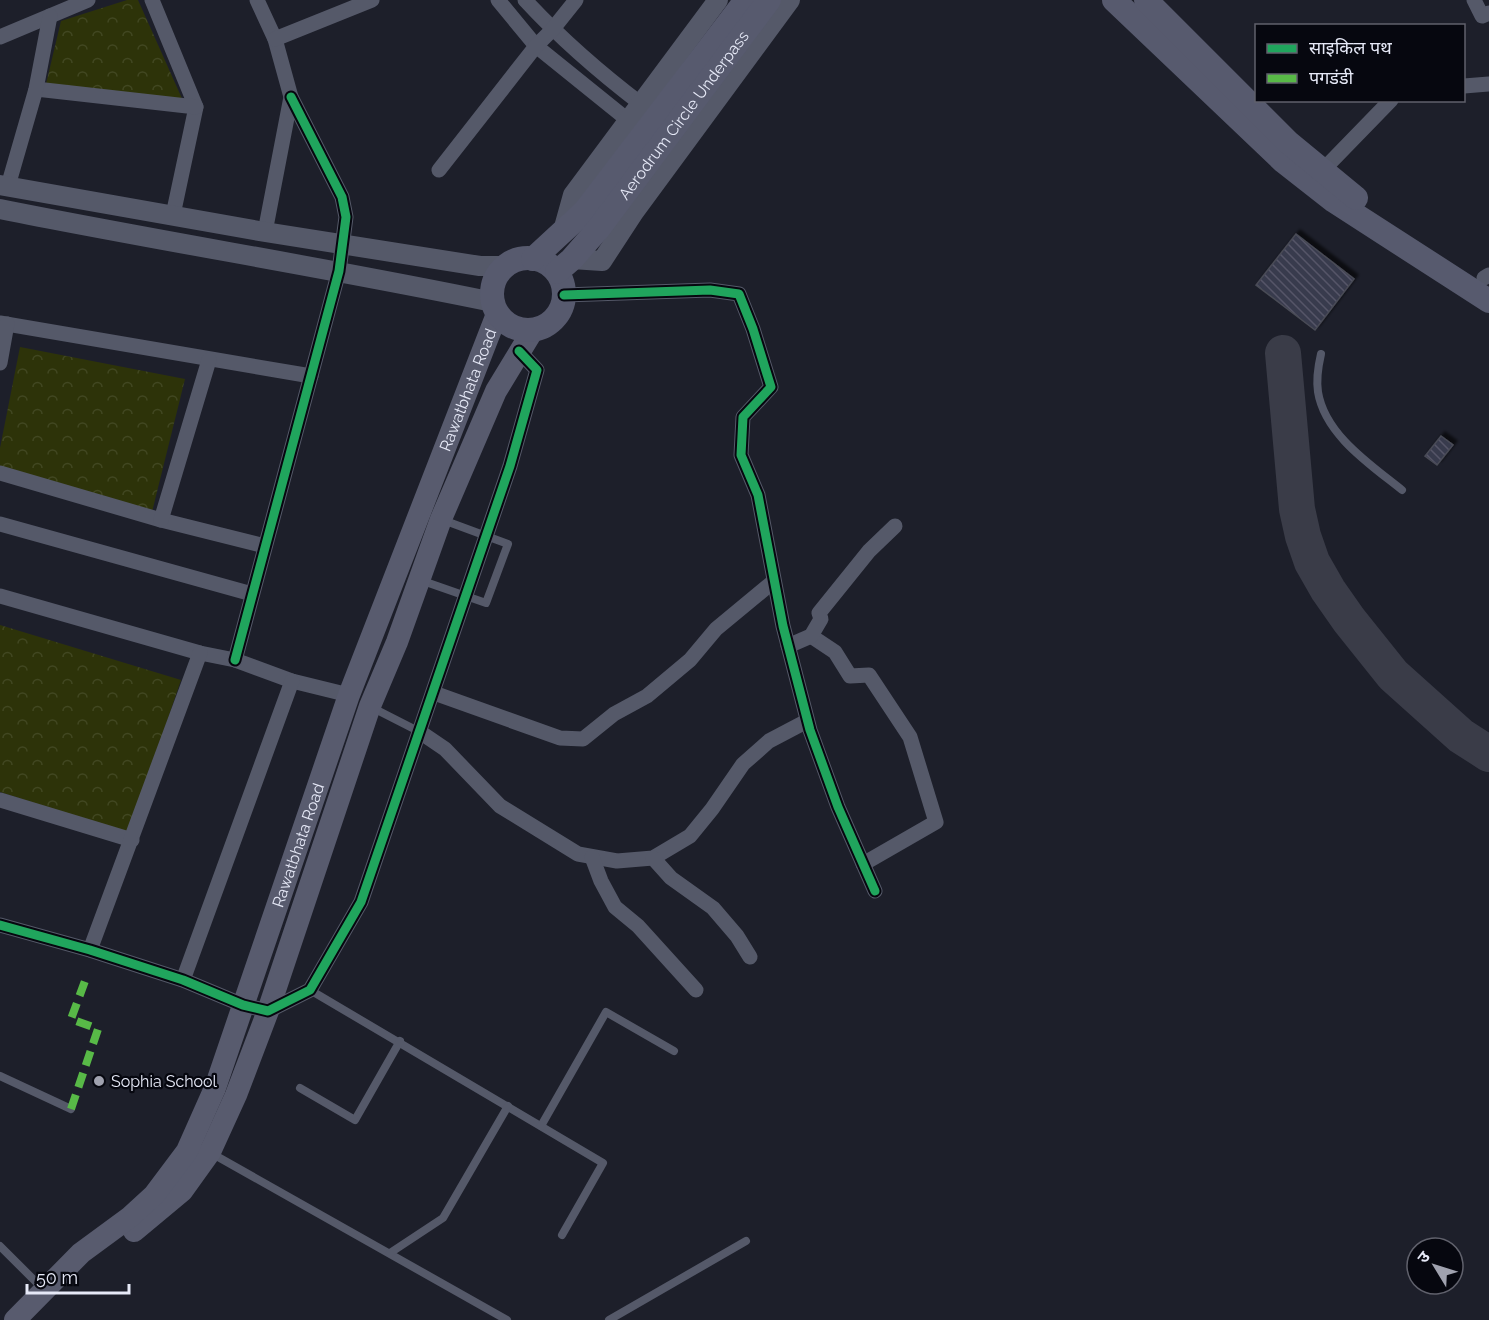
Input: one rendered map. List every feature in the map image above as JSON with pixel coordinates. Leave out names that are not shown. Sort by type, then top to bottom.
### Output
[{"type":"main road","name":"Aerodrum Circle Underpass","points":[[592,219],[746,0]]},
{"type":"main road","name":"Aerodrum Circle Underpass","points":[[592,219],[769,0]]},
{"type":"main road","points":[[1114,0],[1283,161],[1361,219],[1488,284]]},
{"type":"main road","points":[[1146,0],[1288,142],[1384,219],[1488,284]]},
{"type":"main road","points":[[533,259],[563,231],[592,219]]},
{"type":"main road","points":[[564,265],[533,259],[515,260],[506,266],[497,275],[493,287],[495,308],[504,322],[515,328],[533,330],[555,318],[562,307],[564,265],[592,219]]},
{"type":"main road","name":"Rawatbhata Road","points":[[15,1320],[81,1253],[130,1217],[154,1195],[187,1151],[215,1088],[349,695],[495,308]]},
{"type":"main road","name":"Rawatbhata Road","points":[[36,1320],[83,1268],[146,1223],[182,1191],[210,1152],[236,1095],[268,1011],[370,706],[397,642],[441,519],[496,391],[533,330]]},
{"type":"street","points":[[0,37],[88,0]]},
{"type":"street","points":[[152,0],[196,107],[173,215]]},
{"type":"street","points":[[235,660],[339,271],[346,217],[342,197],[291,97],[275,39],[257,0]]},
{"type":"street","points":[[498,0],[536,46],[629,121]]},
{"type":"street","points":[[525,0],[552,30],[598,72],[641,104]]},
{"type":"street","points":[[439,171],[536,46],[576,0]]},
{"type":"street","points":[[563,231],[573,195],[718,0]]},
{"type":"street","points":[[564,265],[602,261],[634,212],[790,0]]},
{"type":"street","points":[[1474,0],[1482,16],[1489,13]]},
{"type":"street","points":[[275,39],[362,2]]},
{"type":"street","points":[[50,16],[36,89],[4,186],[265,232],[480,266],[506,266]]},
{"type":"street","points":[[1465,86],[1489,84]]},
{"type":"street","points":[[36,89],[196,107]]},
{"type":"street","points":[[265,232],[291,97]]},
{"type":"street","points":[[1323,170],[1388,102]]},
{"type":"street","points":[[0,209],[339,271],[495,308]]},
{"type":"street","points":[[564,295],[710,291],[739,294],[753,329],[771,387],[743,417],[741,455],[758,495],[788,646],[807,721],[838,807],[875,891]]},
{"type":"street","points":[[0,363],[3,324],[311,376]]},
{"type":"street","points":[[0,925],[90,950],[183,980],[243,1005],[268,1011],[310,990],[361,902],[510,466],[537,370],[519,351]]},
{"type":"street","points":[[161,520],[209,360]]},
{"type":"street","points":[[0,473],[161,520],[265,546]]},
{"type":"street","points":[[0,524],[252,594]]},
{"type":"street","points":[[788,646],[811,636],[821,619],[819,613],[869,551],[895,526]]},
{"type":"street","points":[[434,693],[560,738],[583,739],[614,714],[647,696],[690,660],[716,629],[774,581]]},
{"type":"street","points":[[0,596],[200,653],[235,660],[292,681],[349,695]]},
{"type":"street","points":[[811,636],[834,652],[850,676],[869,675],[910,736],[936,822],[863,864]]},
{"type":"street","points":[[90,950],[200,653]]},
{"type":"street","points":[[183,980],[292,681]]},
{"type":"street","points":[[420,732],[445,749],[500,806],[578,854],[617,861],[653,858],[690,836],[743,764],[769,741],[807,721]]},
{"type":"street","points":[[0,800],[132,840]]},
{"type":"street","points":[[592,857],[601,881],[615,907],[638,926],[696,990]]},
{"type":"street","points":[[653,858],[671,878],[713,908],[737,936],[750,957]]},
{"type":"lane","points":[[1321,354],[1316,379],[1323,410],[1335,430],[1350,446],[1402,490]]},
{"type":"lane","points":[[419,579],[486,603],[508,544],[441,519]]},
{"type":"lane","points":[[370,706],[420,732]]},
{"type":"lane","points":[[310,990],[400,1041],[603,1163],[562,1235]]},
{"type":"lane","points":[[541,1126],[606,1012],[675,1051]]},
{"type":"lane","points":[[300,1088],[355,1120],[400,1041]]},
{"type":"lane","points":[[0,1076],[71,1109]]},
{"type":"lane","points":[[390,1253],[443,1218],[508,1106]]},
{"type":"lane","points":[[210,1152],[507,1320]]},
{"type":"lane","points":[[609,1320],[746,1241]]},
{"type":"lane","points":[[0,1246],[44,1290]]},
{"type":"green space","points":[[127,0],[138,0],[184,103],[46,84],[61,21]]},
{"type":"green space","points":[[20,347],[185,379],[151,516],[0,471],[0,448]]},
{"type":"green space","points":[[0,625],[181,680],[129,833],[0,792]]},
{"type":"building","points":[[1296,234],[1354,279],[1315,330],[1256,285]]},
{"type":"building","points":[[1441,436],[1453,445],[1437,465],[1425,456]]},
{"type":"taxiway","points":[[1283,353],[1297,509],[1312,562],[1349,620],[1393,675],[1461,736],[1489,754]]},
{"type":"marked path","points":[[71,1109],[98,1029],[71,1019],[85,981]]},
{"type":"cycle path","points":[[235,660],[339,271],[346,217],[342,197],[291,97]]},
{"type":"cycle path","points":[[564,295],[710,290],[739,294],[753,329],[771,387],[743,417],[741,455],[758,495],[783,626],[810,730],[838,807],[875,891]]},
{"type":"cycle path","points":[[0,925],[90,950],[183,980],[243,1005],[268,1011],[310,990],[361,902],[510,466],[537,370],[519,351]]},
{"type":"place","name":"Sophia School","points":[[99,1081]]}]
